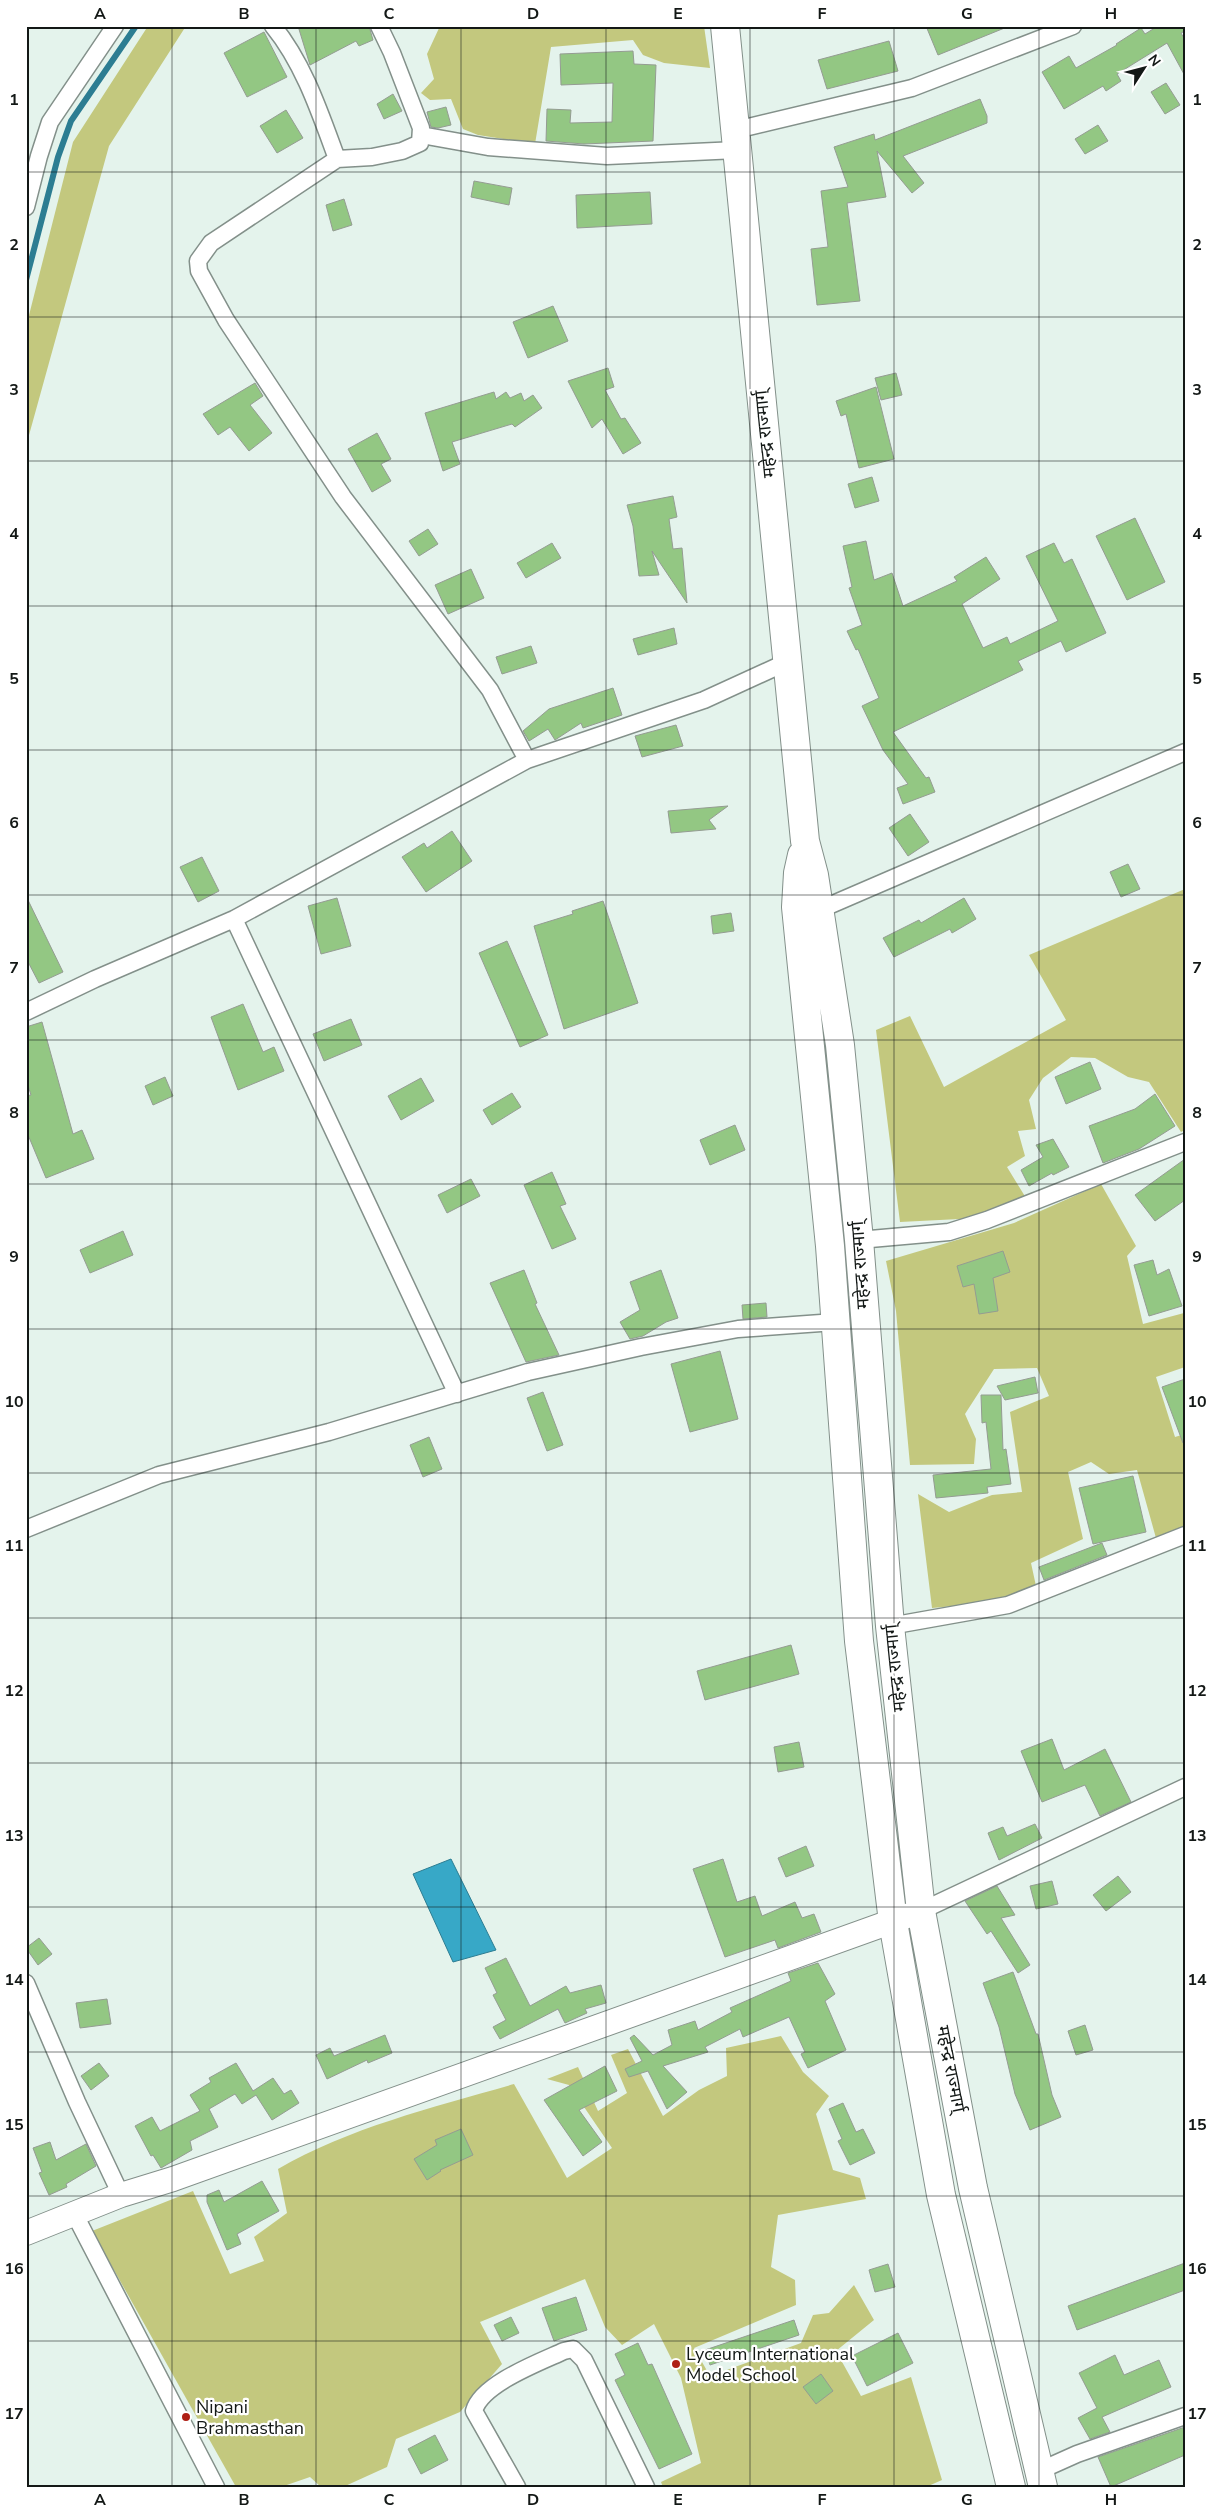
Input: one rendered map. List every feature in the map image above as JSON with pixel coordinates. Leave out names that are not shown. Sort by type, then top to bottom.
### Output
[{"type":"highway","name":"महेन्द्र राज्मार्ग्","points":[[725,26],[804,841],[814,875],[840,1045],[859,1240],[890,1626],[920,1911],[973,2188],[1041,2479]]},
{"type":"highway","name":"महेन्द्र राज्मार्ग्","points":[[804,841],[798,872],[796,907],[830,1246],[859,1641],[894,1922],[941,2195],[1004,2485]]},
{"type":"main road","points":[[26,2233],[121,2195],[894,1922],[920,1911]]},
{"type":"street","points":[[26,207],[50,122],[115,26]]},
{"type":"street","points":[[273,26],[289,46],[314,98],[337,159]]},
{"type":"street","points":[[379,26],[421,128],[420,143],[402,151],[372,157],[337,159],[211,243],[198,261],[199,271],[226,320],[343,497],[490,690],[527,760]]},
{"type":"street","points":[[421,135],[488,147],[607,156],[736,140],[912,88],[1073,26]]},
{"type":"street","points":[[26,1012],[95,979],[234,919],[527,760],[704,700],[787,662]]},
{"type":"street","points":[[819,910],[1185,752]]},
{"type":"street","points":[[234,919],[457,1394]]},
{"type":"street","points":[[859,1240],[949,1232],[987,1220],[1185,1142]]},
{"type":"street","points":[[26,1529],[159,1475],[328,1432],[528,1372],[650,1345],[738,1329],[835,1322]]},
{"type":"street","points":[[890,1626],[1008,1605],[1185,1536]]},
{"type":"street","points":[[920,1911],[1185,1787]]},
{"type":"street","points":[[26,1983],[77,2102],[121,2195]]},
{"type":"street","points":[[74,2215],[216,2487]]},
{"type":"street","points":[[517,2487],[474,2411],[476,2404],[500,2382],[564,2350],[573,2349],[584,2360],[646,2487]]},
{"type":"street","points":[[1041,2479],[1077,2454],[1185,2416]]},
{"type":"green space","points":[[148,26],[186,26],[109,146],[26,446],[26,327],[73,142]]},
{"type":"green space","points":[[440,26],[704,26],[710,68],[664,63],[643,55],[633,40],[551,47],[535,144],[478,135],[463,129],[451,99],[430,100],[421,93],[434,79],[427,54]]},
{"type":"green space","points":[[1185,889],[1185,1130],[1181,1132],[1149,1082],[1128,1077],[1095,1058],[1071,1057],[1043,1078],[1029,1100],[1036,1129],[1018,1131],[1025,1156],[1007,1167],[1026,1198],[979,1218],[900,1222],[876,1030],[910,1016],[944,1087],[1066,1020],[1029,955]]},
{"type":"green space","points":[[1101,1184],[1136,1246],[1127,1256],[1143,1324],[1184,1313],[1185,1316],[1185,1367],[1156,1377],[1175,1437],[1185,1434],[1185,1528],[1156,1538],[1137,1470],[1109,1474],[1091,1462],[1068,1472],[1083,1539],[1031,1563],[1036,1586],[996,1602],[932,1608],[918,1494],[949,1512],[992,1495],[1022,1492],[1010,1412],[1049,1396],[1037,1368],[994,1369],[965,1414],[976,1439],[974,1464],[910,1465],[896,1311],[886,1261],[1014,1223]]},
{"type":"green space","points":[[781,2036],[803,2072],[829,2096],[816,2114],[833,2170],[860,2178],[866,2199],[778,2215],[771,2267],[795,2280],[796,2305],[694,2348],[710,2376],[801,2343],[813,2315],[829,2313],[854,2285],[874,2320],[836,2351],[861,2396],[911,2377],[942,2480],[926,2487],[663,2487],[661,2482],[701,2463],[681,2378],[654,2324],[622,2345],[605,2327],[585,2279],[480,2322],[502,2364],[460,2412],[396,2439],[387,2467],[343,2487],[321,2487],[310,2477],[281,2487],[236,2487],[92,2231],[193,2191],[230,2274],[264,2261],[254,2237],[287,2213],[278,2169],[334,2141],[393,2119],[514,2084],[567,2178],[612,2148],[569,2085],[547,2079],[578,2067],[598,2111],[627,2093],[611,2055],[628,2049],[663,2116],[699,2090],[727,2076],[726,2048]]},
{"type":"water","points":[[451,1859],[496,1950],[453,1962],[413,1874]]},
{"type":"building","points":[[298,26],[369,26],[373,40],[359,46],[356,41],[310,65]]},
{"type":"building","points":[[926,26],[1006,26],[1007,27],[938,55]]},
{"type":"building","points":[[1158,26],[1185,26],[1185,31],[1181,33],[1185,40],[1185,76],[1167,43],[1117,74],[1121,81],[1106,91],[1103,86],[1064,109],[1042,72],[1069,56],[1076,68],[1117,45],[1141,28],[1145,34]]},
{"type":"building","points":[[264,32],[287,77],[247,97],[224,53]]},
{"type":"building","points":[[889,41],[898,71],[827,89],[818,60]]},
{"type":"building","points":[[633,51],[634,64],[656,65],[653,141],[584,144],[546,141],[547,109],[571,110],[570,123],[612,122],[613,83],[561,85],[560,54]]},
{"type":"building","points":[[1166,83],[1180,105],[1165,114],[1151,92]]},
{"type":"building","points":[[393,94],[402,111],[384,119],[377,104]]},
{"type":"building","points":[[980,99],[987,116],[987,123],[903,156],[924,183],[912,193],[877,151],[886,197],[847,203],[860,301],[817,305],[811,249],[828,247],[821,191],[848,187],[834,147],[874,134],[875,140]]},
{"type":"building","points":[[446,107],[451,125],[438,128],[431,127],[427,112]]},
{"type":"building","points":[[286,110],[303,138],[277,153],[260,126]]},
{"type":"building","points":[[1098,125],[1108,141],[1085,154],[1075,139]]},
{"type":"building","points":[[474,181],[512,188],[509,205],[471,197]]},
{"type":"building","points":[[650,192],[652,224],[577,228],[576,195]]},
{"type":"building","points":[[344,199],[352,225],[333,231],[326,205]]},
{"type":"building","points":[[553,306],[568,341],[528,358],[513,322]]},
{"type":"building","points":[[608,368],[614,387],[605,390],[621,419],[625,418],[641,443],[623,454],[602,419],[592,428],[568,381]]},
{"type":"building","points":[[896,373],[902,395],[881,400],[875,378]]},
{"type":"building","points":[[255,383],[263,396],[250,405],[272,433],[249,451],[230,427],[218,435],[203,414]]},
{"type":"building","points":[[876,387],[894,459],[859,468],[846,414],[841,416],[836,401]]},
{"type":"building","points":[[494,392],[496,399],[506,392],[510,398],[521,393],[524,401],[533,395],[542,408],[515,427],[512,424],[452,442],[460,464],[443,471],[425,413]]},
{"type":"building","points":[[377,433],[391,459],[381,464],[391,481],[372,492],[348,449]]},
{"type":"building","points":[[872,477],[879,501],[855,508],[848,484]]},
{"type":"building","points":[[673,496],[677,517],[669,519],[673,549],[682,548],[687,603],[652,551],[659,575],[639,576],[633,526],[627,505]]},
{"type":"building","points":[[1135,518],[1165,582],[1127,600],[1096,536]]},
{"type":"building","points":[[428,529],[438,544],[419,556],[409,541]]},
{"type":"building","points":[[866,541],[874,580],[892,573],[903,606],[957,581],[954,577],[986,557],[1000,579],[962,604],[983,648],[1007,637],[1010,644],[1058,621],[1026,556],[1054,543],[1064,563],[1072,559],[1106,633],[1066,652],[1061,641],[1018,661],[1023,670],[893,732],[926,778],[929,777],[935,792],[903,804],[897,788],[908,784],[883,750],[862,706],[879,698],[858,649],[856,650],[847,631],[862,625],[849,588],[852,587],[843,546]]},
{"type":"building","points":[[552,543],[561,558],[526,578],[517,563]]},
{"type":"building","points":[[471,569],[484,598],[448,614],[435,585]]},
{"type":"building","points":[[674,628],[677,644],[638,655],[633,639]]},
{"type":"building","points":[[531,646],[537,663],[502,674],[496,657]]},
{"type":"building","points":[[613,688],[622,715],[583,728],[581,723],[555,740],[548,729],[529,741],[523,731],[549,709]]},
{"type":"building","points":[[676,725],[683,746],[642,757],[635,736]]},
{"type":"building","points":[[728,806],[709,820],[716,829],[671,833],[668,811]]},
{"type":"building","points":[[910,814],[929,842],[908,856],[889,828]]},
{"type":"building","points":[[452,831],[472,861],[426,892],[402,857],[424,843],[427,848]]},
{"type":"building","points":[[202,857],[219,891],[198,902],[180,867]]},
{"type":"building","points":[[1128,864],[1140,889],[1121,897],[1110,872]]},
{"type":"building","points":[[26,896],[63,972],[39,983],[26,958]]},
{"type":"building","points":[[337,898],[351,946],[321,954],[308,906]]},
{"type":"building","points":[[964,898],[976,919],[952,933],[950,929],[894,957],[883,938],[919,920],[921,923]]},
{"type":"building","points":[[603,901],[638,1003],[564,1029],[534,926],[573,914],[572,911]]},
{"type":"building","points":[[731,913],[734,931],[713,934],[711,916]]},
{"type":"building","points":[[507,941],[548,1035],[520,1047],[479,953]]},
{"type":"building","points":[[243,1004],[263,1052],[274,1047],[284,1071],[238,1090],[211,1017]]},
{"type":"building","points":[[351,1019],[362,1045],[324,1061],[313,1034]]},
{"type":"building","points":[[42,1022],[73,1134],[82,1130],[94,1159],[46,1178],[26,1130],[26,1096],[31,1095],[26,1079],[26,1027]]},
{"type":"building","points":[[1090,1062],[1101,1089],[1066,1104],[1055,1077]]},
{"type":"building","points":[[165,1077],[173,1096],[153,1105],[145,1086]]},
{"type":"building","points":[[421,1078],[434,1101],[401,1120],[388,1096]]},
{"type":"building","points":[[512,1093],[521,1107],[492,1125],[483,1110]]},
{"type":"building","points":[[1155,1094],[1175,1126],[1139,1149],[1103,1163],[1089,1126],[1135,1109]]},
{"type":"building","points":[[735,1125],[745,1150],[710,1165],[700,1140]]},
{"type":"building","points":[[1053,1139],[1069,1167],[1053,1175],[1052,1173],[1029,1186],[1021,1170],[1043,1157],[1036,1145]]},
{"type":"building","points":[[1185,1159],[1185,1200],[1155,1221],[1135,1195]]},
{"type":"building","points":[[552,1172],[566,1204],[560,1206],[576,1239],[552,1249],[524,1185]]},
{"type":"building","points":[[471,1179],[480,1196],[447,1213],[438,1195]]},
{"type":"building","points":[[123,1231],[133,1255],[90,1273],[80,1250]]},
{"type":"building","points":[[1003,1251],[1010,1272],[993,1278],[998,1311],[979,1314],[974,1284],[963,1287],[957,1266]]},
{"type":"building","points":[[1153,1260],[1157,1275],[1169,1269],[1182,1306],[1149,1316],[1134,1265]]},
{"type":"building","points":[[524,1270],[537,1303],[535,1304],[559,1355],[526,1362],[490,1283]]},
{"type":"building","points":[[661,1270],[678,1318],[666,1322],[643,1336],[630,1339],[620,1322],[640,1310],[630,1282]]},
{"type":"building","points":[[766,1303],[767,1317],[743,1319],[742,1305]]},
{"type":"building","points":[[720,1351],[738,1419],[690,1432],[671,1364]]},
{"type":"building","points":[[1035,1377],[1038,1393],[1005,1400],[997,1386]]},
{"type":"building","points":[[1185,1379],[1185,1442],[1183,1443],[1162,1387]]},
{"type":"building","points":[[543,1392],[563,1445],[547,1451],[527,1398]]},
{"type":"building","points":[[981,1395],[1001,1395],[1003,1450],[1006,1449],[1011,1484],[987,1487],[988,1493],[936,1498],[933,1475],[991,1469],[986,1422],[982,1423]]},
{"type":"building","points":[[429,1437],[442,1469],[423,1477],[410,1445]]},
{"type":"building","points":[[1133,1476],[1146,1532],[1093,1544],[1079,1488]]},
{"type":"building","points":[[1102,1543],[1107,1555],[1044,1580],[1039,1567]]},
{"type":"building","points":[[791,1645],[799,1674],[705,1700],[697,1671]]},
{"type":"building","points":[[1052,1739],[1064,1770],[1105,1749],[1131,1802],[1100,1816],[1085,1785],[1042,1802],[1021,1751]]},
{"type":"building","points":[[799,1742],[804,1767],[778,1772],[774,1747]]},
{"type":"building","points":[[1035,1824],[1042,1838],[999,1860],[988,1833],[1003,1827],[1007,1836]]},
{"type":"building","points":[[806,1846],[814,1866],[786,1877],[778,1858]]},
{"type":"building","points":[[723,1859],[737,1902],[755,1896],[762,1916],[795,1902],[802,1918],[814,1914],[821,1932],[778,1948],[775,1940],[725,1957],[693,1869]]},
{"type":"building","points":[[1118,1876],[1131,1892],[1106,1911],[1093,1895]]},
{"type":"building","points":[[1052,1881],[1058,1904],[1036,1909],[1030,1886]]},
{"type":"building","points":[[997,1886],[1015,1915],[1001,1918],[1030,1965],[1018,1973],[991,1931],[987,1934],[965,1901]]},
{"type":"building","points":[[39,1938],[52,1954],[38,1965],[26,1948]]},
{"type":"building","points":[[506,1958],[530,2006],[566,1986],[570,1993],[601,1985],[606,2003],[585,2009],[587,2013],[565,2023],[558,2009],[500,2039],[493,2027],[506,2020],[493,1995],[497,1993],[485,1968]]},
{"type":"building","points":[[818,1963],[835,1994],[825,2001],[846,2050],[808,2068],[801,2054],[805,2052],[789,2017],[743,2037],[740,2029],[705,2047],[708,2052],[663,2066],[687,2092],[667,2109],[648,2071],[629,2077],[625,2069],[642,2061],[630,2038],[634,2035],[653,2055],[672,2045],[668,2030],[695,2021],[698,2030],[732,2012],[730,2008],[791,1981],[788,1973]]},
{"type":"building","points":[[1013,1972],[1036,2034],[1038,2034],[1052,2095],[1061,2117],[1030,2130],[1015,2094],[999,2027],[983,1983]]},
{"type":"building","points":[[107,1999],[111,2024],[80,2028],[76,2003]]},
{"type":"building","points":[[1085,2025],[1093,2050],[1076,2055],[1068,2031]]},
{"type":"building","points":[[385,2035],[392,2053],[368,2063],[367,2060],[327,2079],[316,2055],[330,2048],[334,2056]]},
{"type":"building","points":[[99,2063],[109,2076],[91,2090],[81,2076]]},
{"type":"building","points":[[236,2063],[253,2091],[273,2078],[284,2094],[291,2090],[299,2103],[272,2120],[256,2095],[242,2104],[235,2094],[209,2109],[218,2127],[190,2141],[192,2150],[161,2168],[153,2155],[151,2156],[135,2126],[152,2117],[160,2131],[200,2111],[190,2095],[211,2082],[209,2078]]},
{"type":"building","points":[[605,2066],[617,2091],[579,2110],[602,2142],[583,2156],[544,2100]]},
{"type":"building","points":[[843,2103],[856,2132],[863,2129],[875,2153],[850,2165],[838,2141],[842,2139],[829,2109]]},
{"type":"building","points":[[461,2129],[473,2155],[440,2170],[427,2180],[414,2159],[437,2145],[435,2140]]},
{"type":"building","points":[[50,2142],[56,2160],[86,2144],[96,2166],[66,2184],[67,2187],[49,2195],[39,2173],[42,2172],[33,2148]]},
{"type":"building","points":[[262,2181],[279,2211],[237,2234],[241,2244],[227,2250],[207,2202],[207,2195],[219,2190],[224,2202]]},
{"type":"building","points":[[1185,2263],[1185,2290],[1077,2330],[1068,2306]]},
{"type":"building","points":[[888,2264],[895,2287],[875,2292],[869,2270]]},
{"type":"building","points":[[576,2297],[587,2330],[554,2341],[542,2308]]},
{"type":"building","points":[[511,2317],[519,2333],[502,2341],[494,2325]]},
{"type":"building","points":[[794,2320],[799,2335],[710,2365],[705,2350]]},
{"type":"building","points":[[898,2333],[913,2363],[867,2386],[852,2356]]},
{"type":"building","points":[[638,2343],[648,2365],[652,2364],[692,2454],[659,2469],[615,2380],[625,2375],[615,2354]]},
{"type":"building","points":[[1115,2355],[1124,2375],[1159,2360],[1171,2387],[1102,2417],[1110,2432],[1090,2439],[1078,2418],[1097,2408],[1079,2373]]},
{"type":"building","points":[[821,2374],[833,2391],[816,2404],[803,2387]]},
{"type":"building","points":[[1185,2427],[1185,2455],[1111,2487],[1098,2457]]},
{"type":"building","points":[[435,2435],[448,2460],[421,2474],[408,2449]]},
{"type":"waterway","points":[[26,280],[58,157],[71,121],[136,26]]},
{"type":"place","name":"Lyceum International Model School","points":[[676,2364]]},
{"type":"place","name":"Nipani Brahmasthan","points":[[186,2417]]}]
